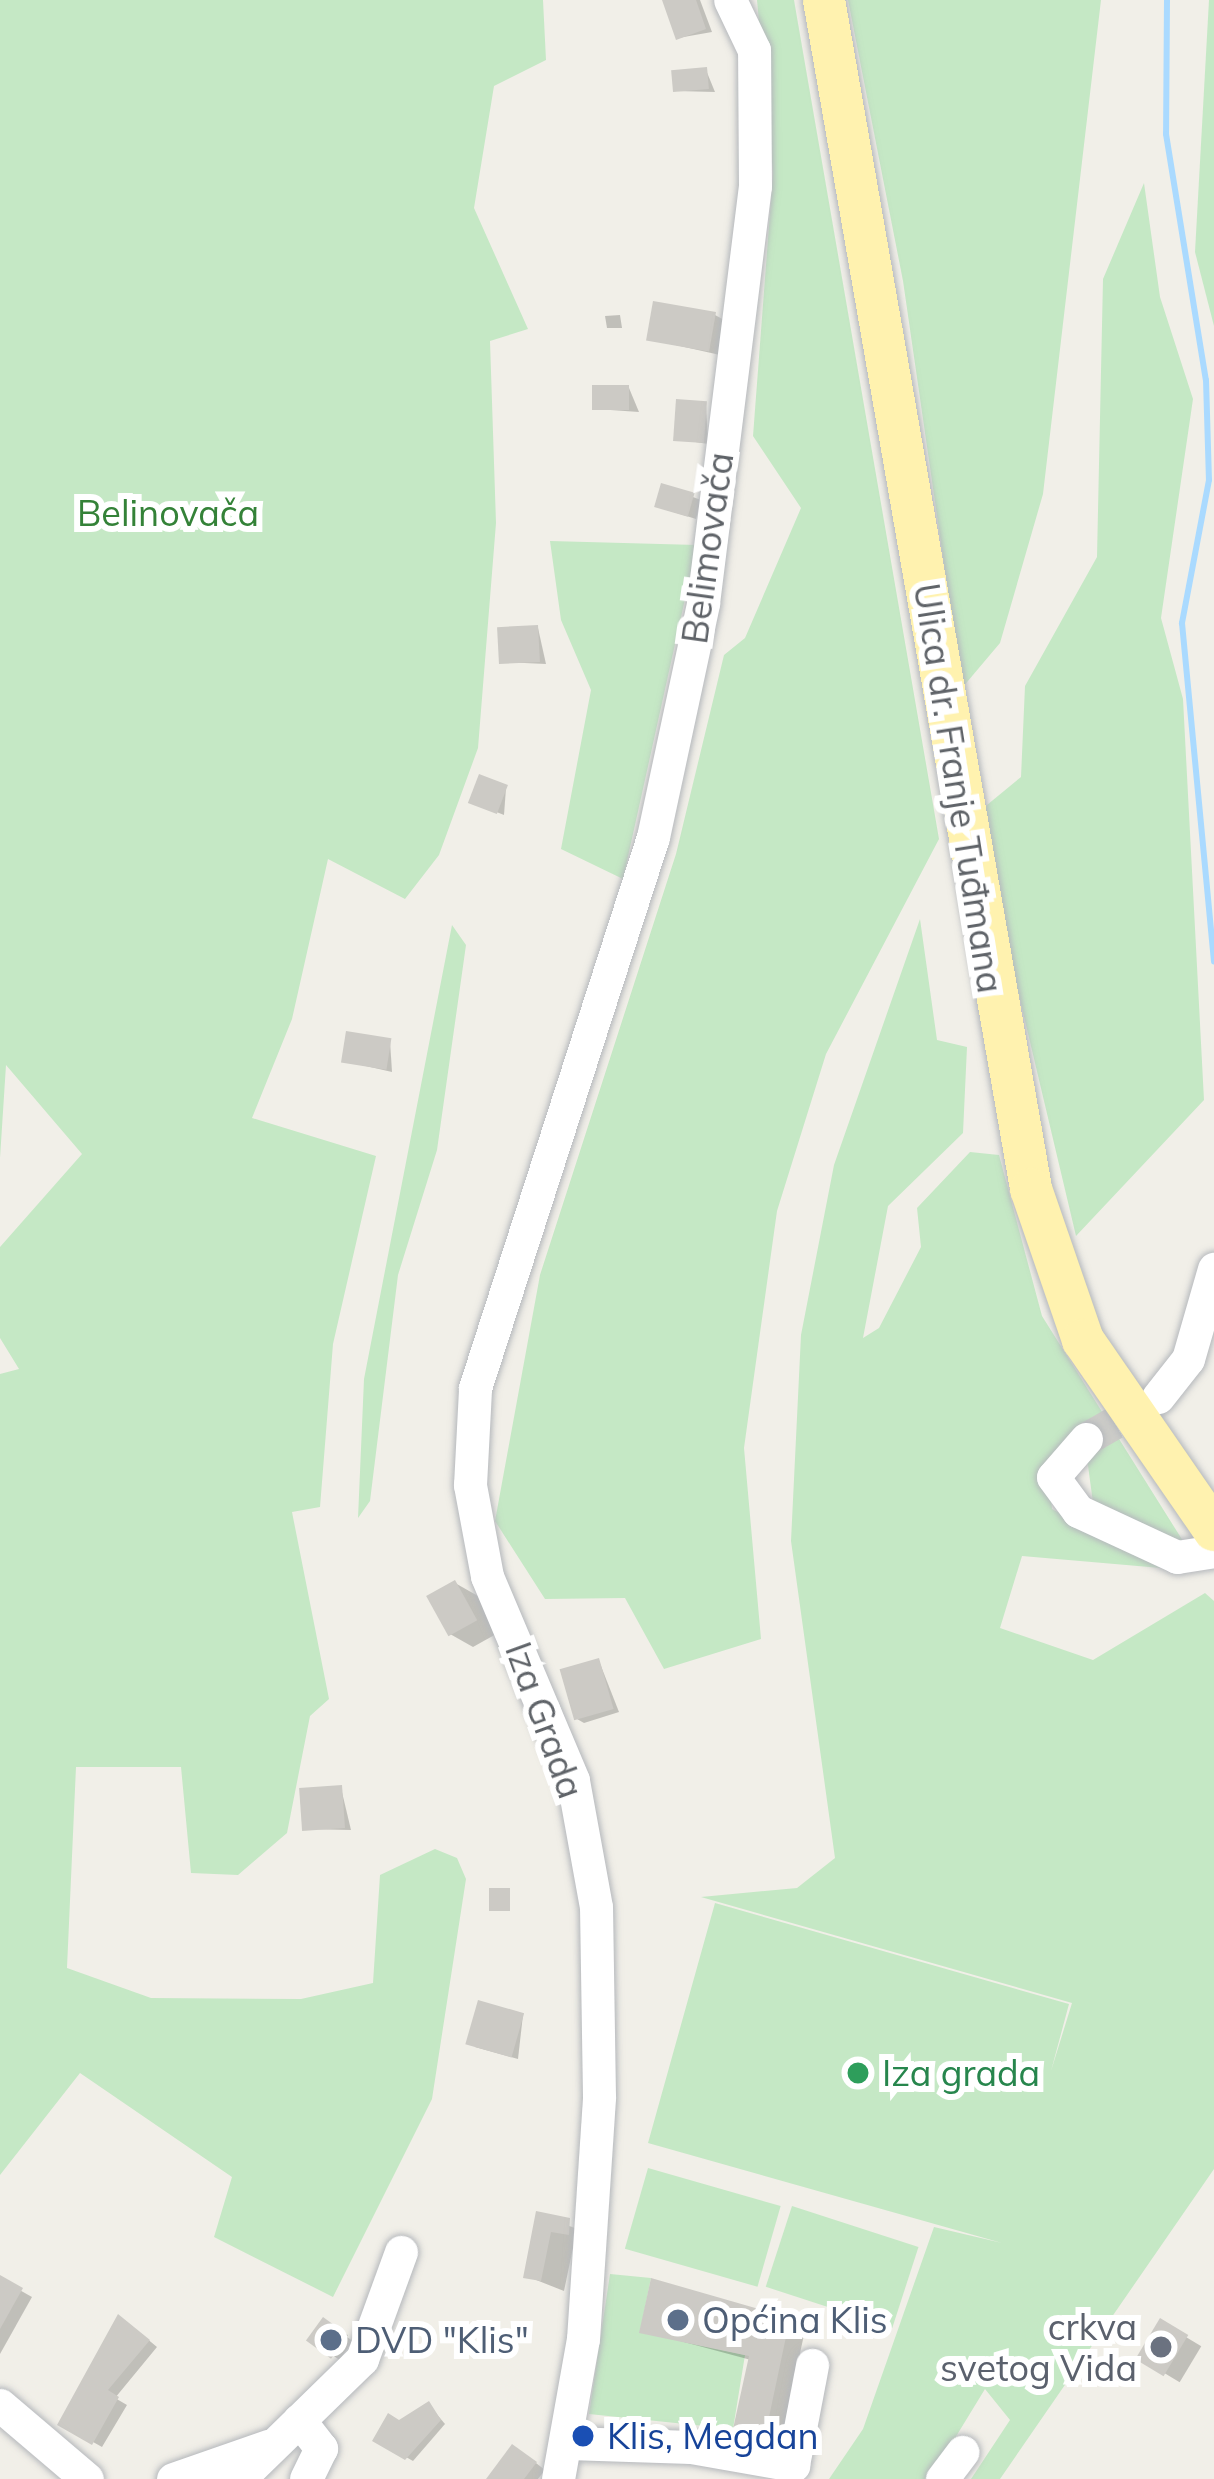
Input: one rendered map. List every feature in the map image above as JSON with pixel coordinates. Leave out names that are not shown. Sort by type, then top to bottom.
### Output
[{"type":"main road","name":"Ulica dr. Franje Tuđmana","points":[[824,0],[1031,1189],[1084,1340],[1214,1530]]},
{"type":"street","name":"Belimovača","points":[[572,1086],[653,837],[703,603],[754,186],[754,50],[730,0]]},
{"type":"street","name":"Iza Grada","points":[[558,2479],[568,2443],[599,2097],[596,1907],[574,1780],[488,1576],[470,1485],[475,1388],[572,1086]]},
{"type":"street","points":[[1159,1397],[1188,1358],[1214,1269]]},
{"type":"street","points":[[1087,1438],[1053,1478],[1078,1511],[1177,1557],[1214,1551]]},
{"type":"street","points":[[238,2479],[362,2359],[401,2252]]},
{"type":"street","points":[[568,2443],[691,2446],[793,2465],[812,2366]]},
{"type":"street","points":[[0,2405],[87,2479]]},
{"type":"street","points":[[299,2420],[321,2448],[306,2479]]},
{"type":"street","points":[[173,2479],[268,2446]]},
{"type":"green space","name":"Belinovača","points":[[0,0],[543,0],[546,60],[494,86],[474,208],[528,329],[490,341],[496,523],[478,748],[439,855],[405,899],[328,859],[292,1019],[252,1118],[376,1156],[333,1344],[320,1507],[292,1512],[329,1699],[310,1716],[287,1833],[238,1875],[191,1873],[181,1767],[76,1767],[67,1968],[151,1998],[301,1999],[373,1983],[380,1875],[435,1849],[457,1858],[466,1879],[432,2099],[333,2297],[214,2237],[232,2177],[80,2073],[0,2175],[0,1374],[19,1369],[0,1338],[0,1247],[82,1154],[6,1065],[0,1158]]},
{"type":"green space","points":[[757,0],[794,0],[939,839],[826,1054],[777,1211],[744,1448],[761,1639],[664,1669],[625,1598],[545,1599],[495,1521],[540,1275],[676,854],[724,655],[745,638],[801,508],[753,436],[773,173]]},
{"type":"green space","points":[[848,0],[1101,0],[1043,494],[1000,643],[962,688],[903,281]]},
{"type":"green space","points":[[1209,0],[1214,0],[1214,326],[1195,252]]},
{"type":"green space","points":[[1144,183],[1160,297],[1193,399],[1161,618],[1183,699],[1204,1100],[1076,1236],[976,814],[1021,777],[1025,686],[1097,557],[1103,279]]},
{"type":"green space","points":[[550,541],[697,545],[623,879],[561,849],[591,690],[561,620]]},
{"type":"green space","points":[[920,919],[937,1040],[967,1047],[963,1133],[888,1206],[863,1338],[879,1328],[921,1247],[917,1208],[970,1152],[999,1155],[1042,1316],[1183,1541],[1094,1510],[1084,1436],[1049,1479],[1052,1509],[1161,1568],[1022,1556],[1000,1628],[1093,1660],[1205,1593],[1214,1601],[1214,2169],[1000,2479],[971,2479],[1010,2420],[985,2389],[930,2479],[829,2479],[863,2429],[934,2227],[1002,2243],[648,2143],[715,1903],[1069,2004],[1051,2071],[1072,2003],[701,1897],[797,1888],[835,1858],[791,1541],[801,1335],[834,1165]]},
{"type":"green space","points":[[452,925],[466,945],[437,1150],[398,1275],[370,1501],[358,1518],[364,1379]]},
{"type":"green space","points":[[648,2168],[781,2206],[758,2287],[625,2249]]},
{"type":"green space","points":[[792,2206],[918,2247],[892,2328],[766,2287]]},
{"type":"green space","points":[[610,2274],[651,2278],[640,2332],[745,2355],[733,2429],[589,2414]]},
{"type":"building","points":[[662,0],[696,0],[706,29],[676,40]]},
{"type":"building","points":[[707,67],[709,89],[673,92],[671,70]]},
{"type":"building","points":[[653,301],[716,312],[709,352],[646,340]]},
{"type":"building","points":[[592,385],[629,385],[629,410],[592,410]]},
{"type":"building","points":[[676,399],[707,401],[704,443],[673,441]]},
{"type":"building","points":[[661,483],[695,493],[688,517],[654,507]]},
{"type":"building","points":[[538,625],[540,662],[499,664],[497,627]]},
{"type":"building","points":[[479,774],[508,785],[497,814],[468,803]]},
{"type":"building","points":[[346,1031],[391,1038],[386,1070],[341,1063]]},
{"type":"building","points":[[455,1580],[477,1620],[448,1636],[426,1596]]},
{"type":"building","points":[[599,1658],[614,1709],[574,1720],[560,1669]]},
{"type":"building","points":[[342,1785],[345,1828],[302,1831],[299,1788]]},
{"type":"building","points":[[489,1888],[510,1888],[510,1911],[489,1911]]},
{"type":"building","points":[[478,2000],[524,2013],[511,2057],[465,2044]]},
{"type":"building","points":[[536,2211],[570,2218],[569,2235],[551,2232],[541,2281],[523,2278]]},
{"type":"building","points":[[0,2275],[23,2288],[0,2329]]},
{"type":"building","points":[[651,2278],[790,2318],[765,2436],[733,2429],[749,2356],[639,2333]]},
{"type":"building","points":[[118,2314],[150,2340],[108,2390],[119,2397],[92,2445],[57,2425]]},
{"type":"building","name":"DVD \"Klis\"","points":[[323,2317],[348,2335],[331,2359],[306,2340]]},
{"type":"building","name":"crkva svetog Vida","points":[[1160,2318],[1188,2335],[1164,2376],[1135,2359]]},
{"type":"building","points":[[429,2401],[441,2420],[405,2460],[372,2441],[388,2413],[399,2420]]},
{"type":"building","points":[[512,2444],[537,2462],[524,2479],[486,2479]]},
{"type":"waterway","points":[[1167,0],[1166,134],[1206,380],[1209,480],[1182,623],[1214,961]]},
{"type":"tunnel","points":[[1086,1439],[1152,1401]]},
{"type":"place","name":"Iza grada","points":[[858,2073]]},
{"type":"place","name":"Općina Klis","points":[[678,2320]]},
{"type":"place","name":"DVD \"Klis\"","points":[[331,2340]]},
{"type":"place","name":"crkva svetog Vida","points":[[1161,2347]]},
{"type":"place","name":"Klis, Megdan","points":[[583,2436]]}]
